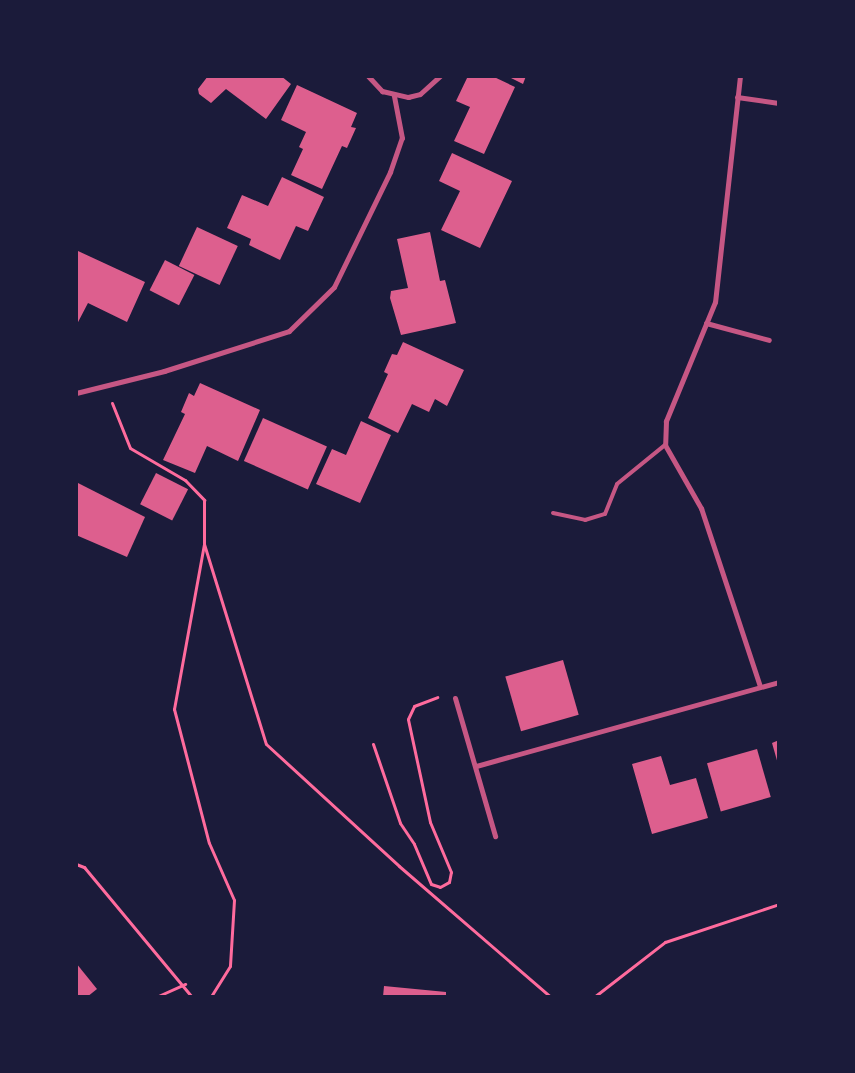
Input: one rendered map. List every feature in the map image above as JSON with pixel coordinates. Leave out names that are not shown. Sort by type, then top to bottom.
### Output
[{"type":"street","points":[[368,76],[382,91],[394,96],[420,94],[440,76]]},
{"type":"street","points":[[740,76],[714,302],[666,421],[665,445],[701,508],[760,686]]},
{"type":"street","points":[[76,393],[164,371],[290,332],[334,287],[390,172],[402,138],[394,96]]},
{"type":"street","points":[[738,97],[779,103]]},
{"type":"street","points":[[706,323],[769,340]]},
{"type":"street","points":[[476,766],[779,682]]},
{"type":"street","points":[[455,698],[495,836]]},
{"type":"lane","points":[[553,513],[585,520],[605,514],[617,484],[665,445]]},
{"type":"path","points":[[108,385],[115,414],[130,448],[185,480],[204,500],[204,544],[174,709],[209,843],[234,900],[230,966],[211,997]]},
{"type":"path","points":[[204,544],[266,744],[400,866],[551,997]]},
{"type":"path","points":[[373,744],[400,823],[414,844],[431,884],[440,887],[449,882],[451,872],[430,822],[408,718],[414,706],[434,697],[455,698]]},
{"type":"path","points":[[76,864],[84,867],[185,984],[192,997]]},
{"type":"path","points":[[594,997],[665,942],[779,904]]},
{"type":"path","points":[[156,997],[185,984]]},
{"type":"building","points":[[208,76],[281,76],[291,84],[266,119],[226,89],[211,103],[199,94],[198,89]]},
{"type":"building","points":[[468,76],[492,76],[515,87],[484,154],[454,141],[470,107],[456,101]]},
{"type":"building","points":[[507,76],[526,76],[523,84]]},
{"type":"building","points":[[297,85],[357,113],[351,127],[356,128],[347,148],[342,146],[322,189],[291,175],[303,149],[299,147],[306,132],[281,120]]},
{"type":"building","points":[[452,153],[512,181],[480,248],[441,230],[460,191],[439,181]]},
{"type":"building","points":[[282,177],[324,197],[308,231],[296,226],[280,260],[249,245],[251,239],[227,228],[242,195],[268,206]]},
{"type":"building","points":[[197,227],[238,246],[220,285],[179,266]]},
{"type":"building","points":[[430,232],[440,281],[445,280],[456,323],[401,335],[390,298],[391,291],[408,288],[397,239]]},
{"type":"building","points":[[78,251],[145,282],[127,322],[88,303],[76,326]]},
{"type":"building","points":[[165,260],[194,275],[179,305],[150,290]]},
{"type":"building","points":[[403,342],[464,370],[447,406],[435,399],[429,412],[412,404],[398,433],[368,418],[388,374],[384,372],[392,354],[397,355]]},
{"type":"building","points":[[200,383],[260,410],[238,461],[207,446],[195,473],[163,460],[185,414],[181,412],[189,393],[194,396]]},
{"type":"building","points":[[263,418],[327,446],[308,489],[244,461]]},
{"type":"building","points":[[361,421],[391,435],[360,503],[316,484],[332,449],[346,455]]},
{"type":"building","points":[[156,473],[188,489],[172,521],[140,504]]},
{"type":"building","points":[[76,482],[145,517],[127,557],[76,535]]},
{"type":"building","points":[[563,660],[579,715],[521,731],[505,677]]},
{"type":"building","points":[[779,740],[779,764],[778,764],[772,743]]},
{"type":"building","points":[[757,749],[771,797],[721,811],[707,763]]},
{"type":"building","points":[[661,756],[670,785],[696,778],[708,818],[652,834],[632,764]]},
{"type":"building","points":[[76,963],[97,989],[87,997],[76,997]]},
{"type":"building","points":[[384,986],[446,992],[446,997],[383,997]]}]
